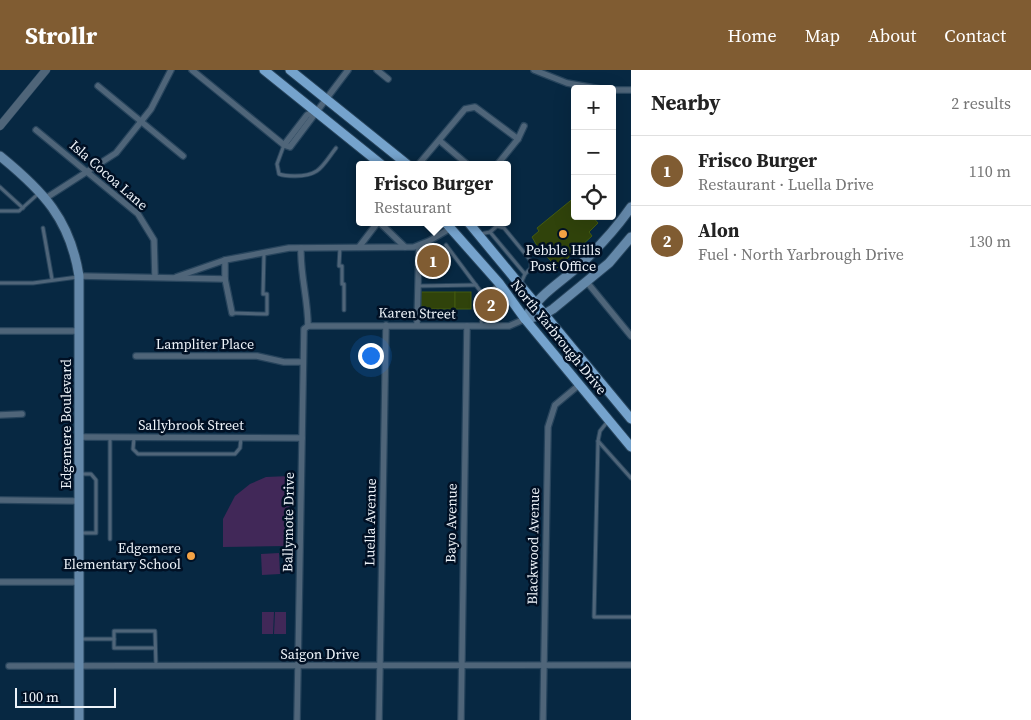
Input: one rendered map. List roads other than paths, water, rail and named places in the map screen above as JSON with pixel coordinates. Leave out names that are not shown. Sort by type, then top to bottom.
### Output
[{"type":"main road","points":[[264,70],[377,161]]},
{"type":"main road","points":[[290,70],[403,161]]},
{"type":"main road","name":"Edgemere Boulevard","points":[[0,156],[44,195],[58,215],[71,243],[79,276],[79,720]]},
{"type":"main road","points":[[525,319],[534,303],[579,265],[628,217],[631,207]]},
{"type":"main road","name":"North Yarbrough Drive","points":[[449,226],[499,283],[525,319],[631,447]]},
{"type":"main road","name":"North Yarbrough Drive","points":[[471,226],[631,419]]},
{"type":"main road","points":[[525,319],[544,315],[609,263],[631,237]]},
{"type":"street","points":[[0,126],[46,70]]},
{"type":"street","points":[[44,195],[87,172],[116,153],[142,122],[158,98],[171,70]]},
{"type":"street","points":[[192,70],[284,145],[307,115],[315,111],[348,70]]},
{"type":"street","points":[[377,70],[388,79]]},
{"type":"street","points":[[534,70],[567,83],[578,85]]},
{"type":"street","points":[[98,86],[184,156]]},
{"type":"street","points":[[616,90],[631,90]]},
{"type":"street","points":[[422,161],[465,109],[470,107],[475,107],[518,139]]},
{"type":"street","points":[[500,161],[518,139],[524,126]]},
{"type":"street","name":"Isla Cocoa Lane","points":[[36,130],[138,214],[154,240],[155,276]]},
{"type":"street","points":[[440,141],[463,161]]},
{"type":"street","points":[[359,247],[375,226]]},
{"type":"street","points":[[382,226],[405,247]]},
{"type":"street","points":[[176,277],[225,260],[264,252],[300,248],[419,246],[447,226]]},
{"type":"street","points":[[417,325],[419,246]]},
{"type":"street","name":"Ballymote Drive","points":[[297,720],[304,330],[308,326],[308,307],[300,266],[300,248]]},
{"type":"street","points":[[225,260],[225,279],[232,314]]},
{"type":"street","points":[[79,276],[155,276],[225,279]]},
{"type":"street","points":[[586,281],[631,336]]},
{"type":"street","name":"Karen Street","points":[[308,326],[509,326],[525,319]]},
{"type":"street","name":"Luella Avenue","points":[[379,720],[386,325]]},
{"type":"street","name":"Bayo Avenue","points":[[461,720],[467,326]]},
{"type":"street","points":[[0,331],[79,331]]},
{"type":"street","name":"Lampliter Place","points":[[136,356],[257,356],[284,362],[304,362]]},
{"type":"street","name":"Blackwood Avenue","points":[[543,720],[548,427],[556,406],[579,385]]},
{"type":"street","points":[[0,415],[22,414]]},
{"type":"street","name":"Sallybrook Street","points":[[79,437],[302,438]]},
{"type":"street","points":[[0,500],[80,501]]},
{"type":"street","points":[[0,582],[80,582]]},
{"type":"street","name":"Saigon Drive","points":[[9,666],[631,665]]},
{"type":"lane","points":[[284,145],[277,168],[279,174],[283,175],[309,176],[315,174],[336,148]]},
{"type":"lane","points":[[0,187],[23,208]]},
{"type":"lane","points":[[0,212],[15,212],[44,195]]},
{"type":"lane","points":[[478,235],[490,232],[497,226],[504,228],[526,254],[531,261],[531,268],[525,274],[520,286]]},
{"type":"lane","points":[[43,228],[52,280]]},
{"type":"lane","points":[[490,232],[525,274]]},
{"type":"lane","points":[[446,245],[484,296],[481,326]]},
{"type":"lane","points":[[340,247],[339,266],[342,266],[344,310]]},
{"type":"lane","points":[[232,314],[267,314],[267,294],[264,294],[264,252]]},
{"type":"lane","points":[[0,283],[52,280],[79,276]]},
{"type":"lane","points":[[484,296],[499,283]]},
{"type":"lane","points":[[418,286],[477,285]]},
{"type":"lane","points":[[482,314],[493,314],[498,306],[490,291]]},
{"type":"lane","points":[[609,420],[600,431],[598,441],[594,617],[631,618]]},
{"type":"lane","points":[[110,437],[110,539]]},
{"type":"lane","points":[[134,438],[133,449],[138,454],[236,454],[240,448],[241,438]]},
{"type":"lane","points":[[598,441],[631,478]]},
{"type":"lane","points":[[79,474],[91,474],[96,480],[96,533],[80,533]]},
{"type":"lane","points":[[156,648],[114,648],[114,631],[155,631],[156,648],[156,667]]},
{"type":"lane","points":[[79,638],[114,639]]},
{"type":"place","name":"Pebble Hills Post Office","points":[[563,234]]},
{"type":"place","name":"Frisco Burger","points":[[433,261]]},
{"type":"place","name":"Alon","points":[[491,305]]},
{"type":"place","name":"Edgemere Elementary School","points":[[191,556]]}]
